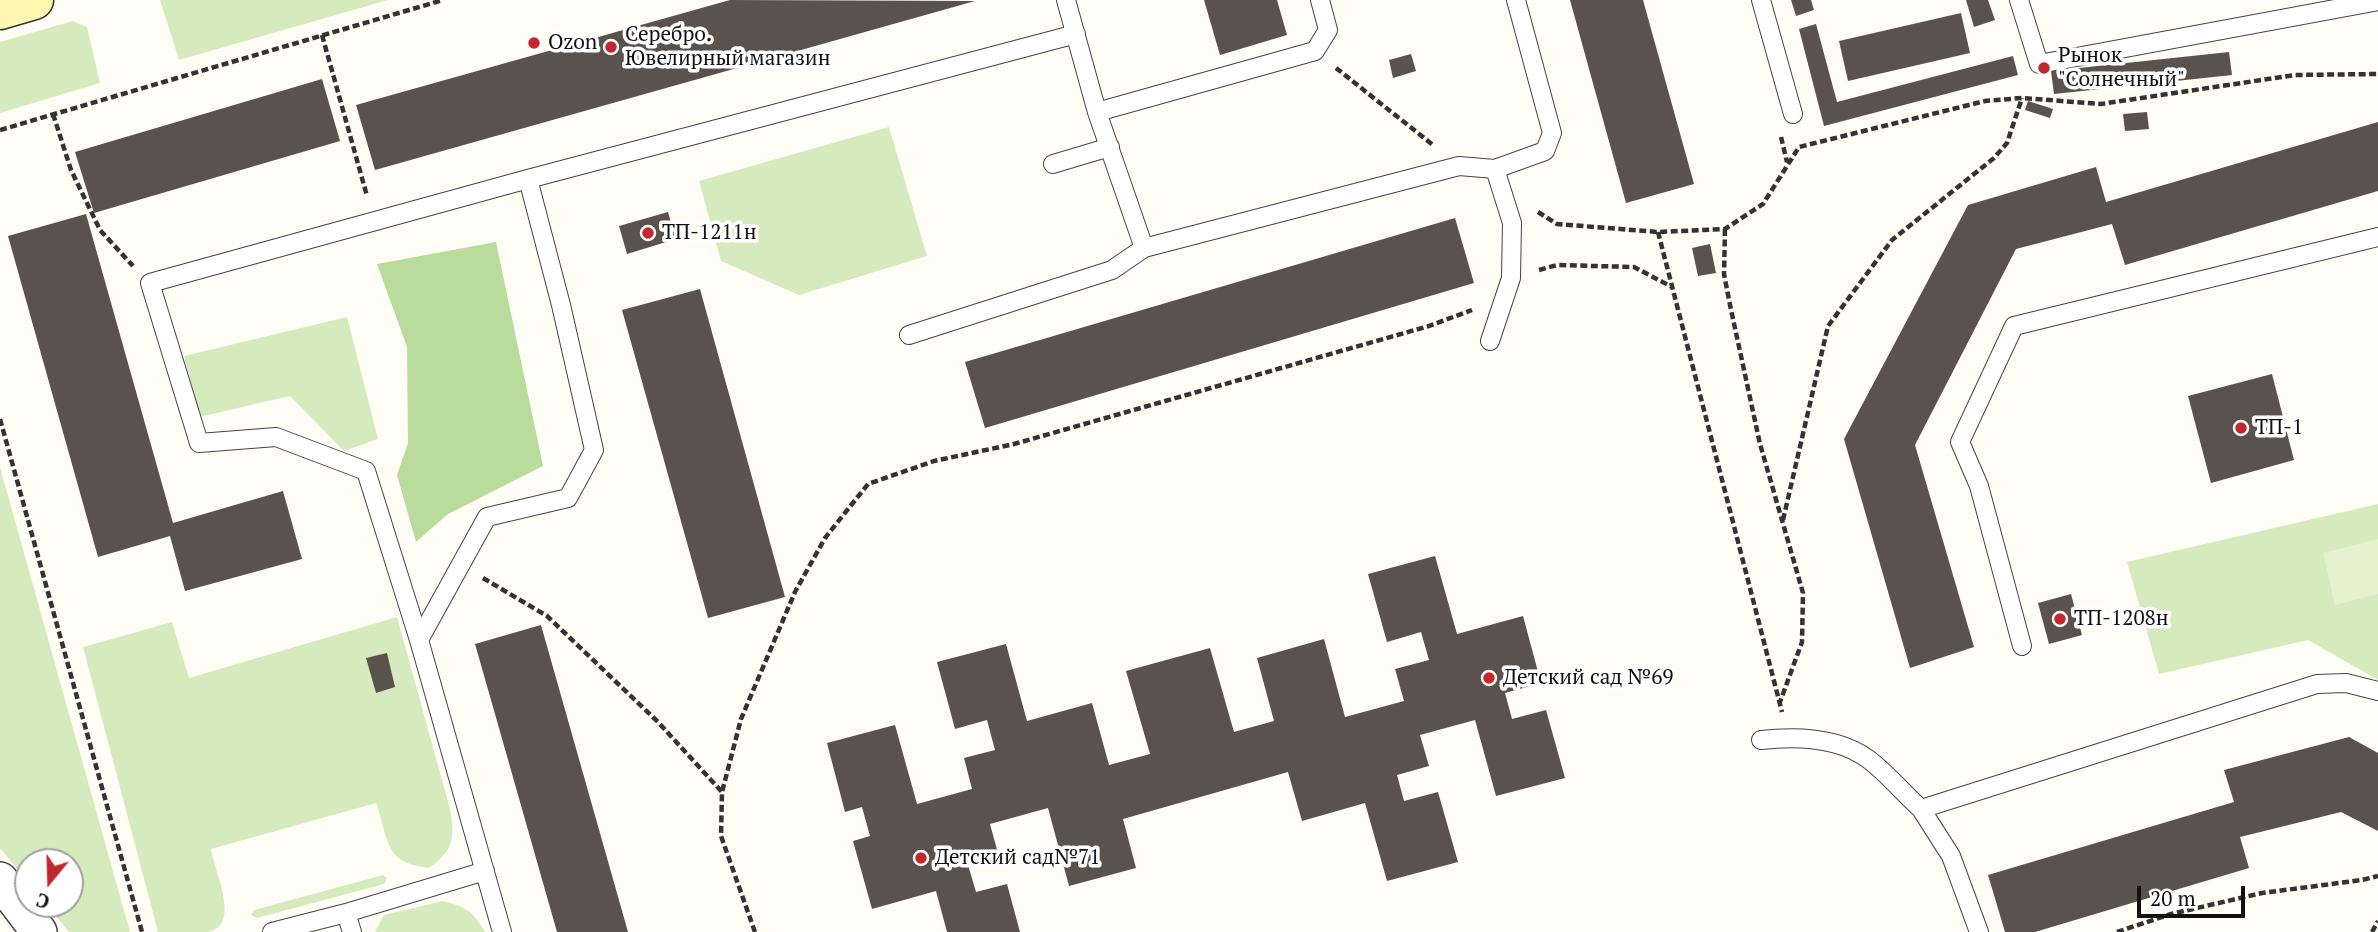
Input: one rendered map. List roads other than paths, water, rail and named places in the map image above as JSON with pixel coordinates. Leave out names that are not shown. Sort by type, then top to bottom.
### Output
[{"type":"main road","points":[[0,10],[34,0]]},
{"type":"street","points":[[0,880],[39,932]]},
{"type":"lane","points":[[1066,0],[1097,112],[1144,248]]},
{"type":"lane","points":[[1097,112],[1315,51],[1328,30],[1320,0]]},
{"type":"lane","points":[[909,335],[1112,270],[1144,248],[1458,166],[1495,169],[1545,151],[1552,133],[1517,0]]},
{"type":"lane","points":[[1761,0],[1793,114]]},
{"type":"lane","points":[[2020,0],[2039,64],[2378,1]]},
{"type":"lane","points":[[502,932],[419,640],[366,471],[276,438],[199,443],[150,284],[528,179],[1076,34]]},
{"type":"lane","points":[[1053,164],[1110,147]]},
{"type":"lane","points":[[1490,341],[1511,278],[1512,223],[1495,169]]},
{"type":"lane","points":[[419,640],[487,517],[568,498],[594,450],[561,305],[528,179]]},
{"type":"lane","points":[[2022,646],[1979,486],[1960,442],[2014,326],[2378,237]]},
{"type":"lane","points":[[1921,809],[2317,684],[2346,683],[2378,691]]},
{"type":"lane","points":[[1761,740],[1788,737],[1830,742],[1867,758],[1921,809],[1951,856],[1979,932]]},
{"type":"lane","points":[[272,932],[346,913],[485,871]]},
{"type":"lane","points":[[346,913],[352,932]]},
{"type":"place","name":"Ozon","points":[[534,43]]},
{"type":"place","name":"Серебро. Ювелирный магазин","points":[[611,47]]},
{"type":"place","name":"Рынок \"Солнечный\"","points":[[2044,68]]},
{"type":"place","name":"ТП-1211н","points":[[648,233]]},
{"type":"place","name":"ТП-1","points":[[2241,428]]},
{"type":"place","name":"ТП-1208н","points":[[2060,619]]},
{"type":"place","name":"Детский сад №69","points":[[1489,678]]},
{"type":"place","name":"Детский сад№71","points":[[921,858]]}]
